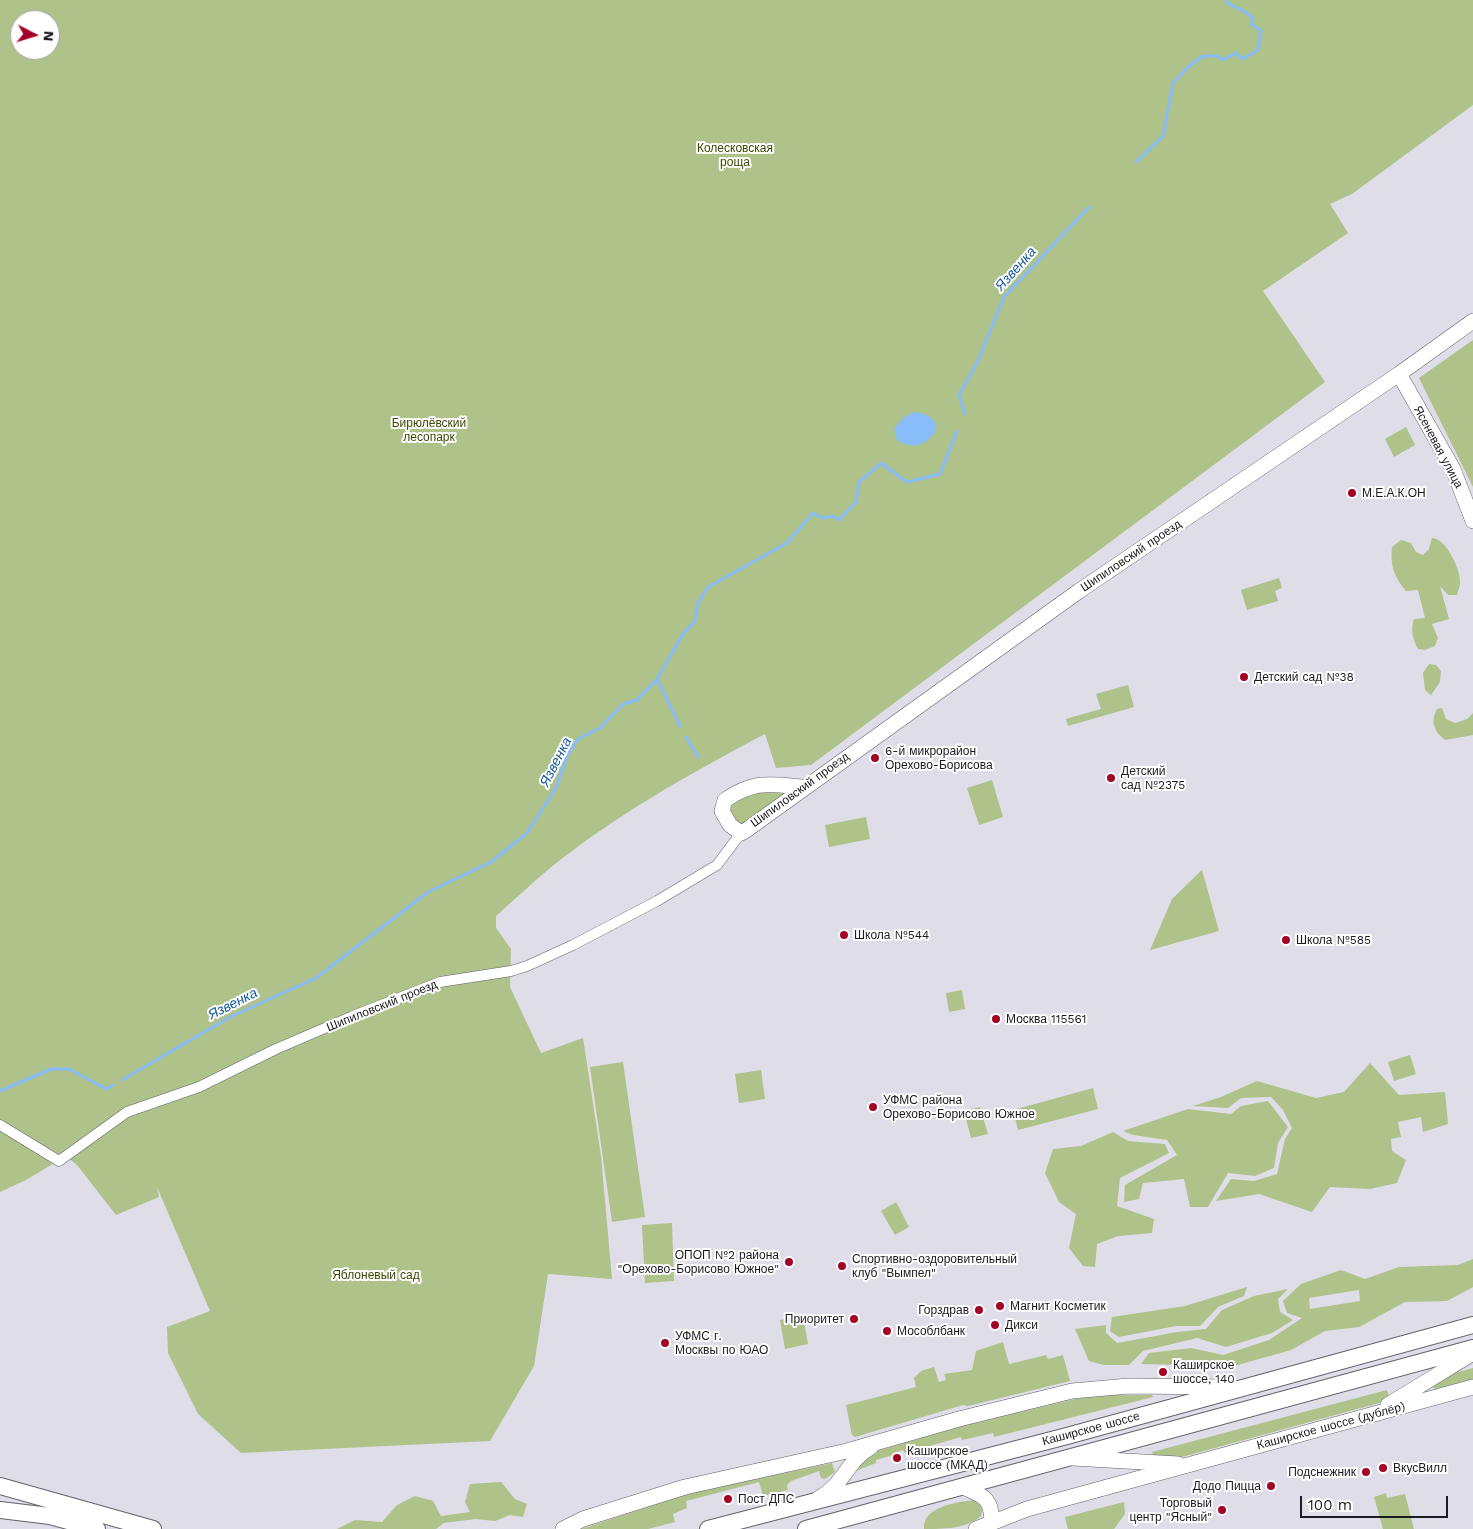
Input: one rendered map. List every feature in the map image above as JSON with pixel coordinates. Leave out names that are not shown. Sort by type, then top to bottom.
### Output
[{"type":"main road","name":"Шипиловский проезд","points":[[741,833],[802,787],[1080,591],[1399,374],[1473,321]]},
{"type":"main road","name":"Ясеневая улица","points":[[1399,374],[1452,469],[1473,522]]},
{"type":"main road","points":[[741,833],[730,825],[722,811],[725,800],[740,789],[757,784],[802,787]]},
{"type":"main road","name":"Каширское шоссе","points":[[708,1529],[802,1506],[1473,1325]]},
{"type":"main road","name":"Каширское шоссе","points":[[806,1529],[1473,1348]]},
{"type":"main road","points":[[1374,1414],[1473,1353]]},
{"type":"main road","points":[[563,1529],[583,1519],[685,1487],[879,1443],[959,1419],[1072,1391],[1129,1386],[1242,1387]]},
{"type":"main road","name":"Каширское шоссе (дублёр)","points":[[976,1529],[1017,1512],[1473,1387]]},
{"type":"main road","points":[[802,1506],[832,1491],[861,1454],[879,1443]]},
{"type":"main road","points":[[1067,1458],[1188,1464]]},
{"type":"main road","points":[[0,1486],[153,1529]]},
{"type":"main road","points":[[963,1487],[987,1499],[991,1506],[992,1521]]},
{"type":"main road","points":[[0,1510],[50,1516],[97,1529]]},
{"type":"street","name":"Шипиловский проезд","points":[[0,1125],[59,1161],[128,1112],[199,1087],[276,1049],[328,1027],[440,982],[511,971],[527,966],[572,945],[657,901],[717,865],[741,833]]},
{"type":"green space","name":"Бирюлёвский лесопарк","points":[[0,0],[1473,0],[1473,105],[1352,194],[1330,204],[1348,233],[1263,291],[1325,382],[811,765],[776,768],[765,734],[654,796],[601,830],[550,868],[496,916],[496,928],[511,949],[510,987],[541,1053],[583,1038],[601,1156],[612,1279],[548,1274],[534,1366],[490,1441],[241,1453],[198,1414],[168,1353],[167,1327],[210,1311],[157,1187],[159,1197],[116,1215],[77,1165],[66,1156],[26,1180],[0,1192]]},
{"type":"green space","points":[[1473,340],[1473,487],[1419,378]]},
{"type":"green space","points":[[1406,427],[1415,445],[1394,457],[1385,439]]},
{"type":"green space","points":[[1432,538],[1442,543],[1452,556],[1458,570],[1460,583],[1457,595],[1448,595],[1440,586],[1449,619],[1432,624],[1438,638],[1435,646],[1425,650],[1418,649],[1412,627],[1414,619],[1425,618],[1418,590],[1406,591],[1402,586],[1392,565],[1392,547],[1401,540],[1411,543],[1416,552],[1423,555],[1429,549]]},
{"type":"green space","points":[[1279,578],[1282,588],[1275,591],[1278,601],[1247,610],[1241,590]]},
{"type":"green space","points":[[1429,664],[1436,665],[1441,671],[1440,682],[1431,695],[1425,690],[1423,673]]},
{"type":"green space","points":[[1128,685],[1134,707],[1068,726],[1066,719],[1101,709],[1096,694]]},
{"type":"green space","points":[[1442,708],[1446,719],[1455,723],[1467,719],[1473,713],[1473,735],[1445,740],[1434,726],[1437,709]]},
{"type":"green space","points":[[992,780],[1003,817],[979,825],[967,788]]},
{"type":"green space","points":[[802,787],[741,833],[723,803],[741,789]]},
{"type":"green space","points":[[866,817],[870,839],[829,847],[825,825]]},
{"type":"green space","points":[[1202,870],[1219,931],[1150,950],[1172,899]]},
{"type":"green space","points":[[962,990],[965,1009],[949,1012],[946,993]]},
{"type":"green space","points":[[1410,1055],[1416,1074],[1394,1081],[1388,1062]]},
{"type":"green space","points":[[623,1062],[645,1217],[612,1222],[590,1067]]},
{"type":"green space","points":[[1370,1063],[1399,1095],[1445,1092],[1448,1124],[1423,1132],[1421,1117],[1398,1122],[1401,1137],[1391,1139],[1392,1151],[1406,1160],[1397,1183],[1370,1189],[1330,1187],[1312,1212],[1259,1194],[1216,1201],[1231,1179],[1254,1181],[1277,1174],[1285,1139],[1292,1128],[1283,1110],[1271,1097],[1241,1098],[1228,1108],[1193,1106],[1221,1097],[1257,1081],[1316,1098],[1344,1092]]},
{"type":"green space","points":[[761,1070],[765,1099],[739,1103],[735,1074]]},
{"type":"green space","points":[[1093,1088],[1098,1109],[1018,1130],[1013,1110]]},
{"type":"green space","points":[[1268,1101],[1288,1127],[1278,1143],[1274,1168],[1255,1176],[1228,1173],[1208,1207],[1190,1207],[1184,1179],[1143,1183],[1139,1199],[1124,1202],[1125,1185],[1177,1155],[1167,1140],[1133,1135],[1123,1131],[1188,1109],[1231,1114],[1241,1106]]},
{"type":"green space","points":[[980,1107],[988,1134],[971,1138],[964,1111]]},
{"type":"green space","points":[[1113,1132],[1128,1141],[1165,1144],[1169,1153],[1120,1178],[1117,1206],[1154,1219],[1152,1233],[1118,1236],[1097,1244],[1095,1267],[1083,1266],[1069,1248],[1076,1214],[1059,1202],[1045,1173],[1053,1149],[1081,1146]]},
{"type":"green space","points":[[896,1202],[909,1227],[895,1235],[881,1211]]},
{"type":"green space","points":[[672,1223],[674,1281],[645,1283],[642,1225]]},
{"type":"green space","points":[[1473,1259],[1473,1287],[1447,1301],[1405,1302],[1359,1327],[1325,1331],[1291,1350],[1234,1366],[1141,1364],[1149,1353],[1191,1348],[1223,1355],[1269,1340],[1302,1318],[1287,1313],[1283,1301],[1301,1284],[1341,1270],[1365,1279],[1399,1267],[1458,1265]],"holes":[[[1359,1290],[1360,1301],[1310,1309],[1309,1298]]]},
{"type":"green space","points":[[1247,1287],[1244,1296],[1218,1307],[1200,1326],[1176,1326],[1119,1337],[1110,1331],[1112,1317],[1185,1306]]},
{"type":"green space","points":[[1288,1289],[1278,1299],[1280,1312],[1293,1320],[1272,1333],[1226,1347],[1197,1338],[1143,1351],[1129,1365],[1104,1365],[1089,1361],[1075,1329],[1106,1325],[1106,1333],[1117,1343],[1177,1332],[1206,1329],[1222,1310],[1254,1296]]},
{"type":"green space","points":[[803,1316],[808,1344],[785,1349],[780,1320]]},
{"type":"green space","points":[[1003,1342],[1009,1364],[1046,1355],[1048,1359],[1063,1355],[1070,1381],[968,1406],[963,1405],[855,1437],[852,1435],[846,1405],[916,1387],[914,1378],[921,1371],[934,1367],[939,1382],[946,1380],[944,1374],[972,1370],[976,1351]]},
{"type":"green space","points":[[1473,1368],[1473,1379],[1435,1389],[1430,1384],[1454,1373]]},
{"type":"green space","points":[[1387,1390],[1390,1400],[1171,1460],[1154,1459],[1152,1452]]},
{"type":"green space","points":[[1152,1395],[1153,1397],[994,1437],[993,1433],[962,1440],[961,1437],[905,1453],[903,1450],[897,1452],[897,1454],[876,1460],[876,1463],[853,1472],[858,1465],[877,1451],[962,1426],[1083,1397]]},
{"type":"green space","points":[[832,1463],[835,1472],[825,1479],[821,1478],[819,1471],[791,1481],[787,1485],[788,1490],[763,1496],[759,1482],[686,1501],[687,1508],[673,1514],[675,1522],[648,1529],[581,1529],[690,1493]]},
{"type":"green space","points":[[501,1482],[515,1499],[527,1504],[523,1517],[510,1515],[495,1521],[475,1519],[444,1523],[436,1529],[337,1529],[355,1520],[382,1522],[397,1505],[415,1496],[433,1501],[441,1516],[470,1512],[465,1502],[470,1484]]},
{"type":"green space","points":[[1386,1493],[1387,1498],[1405,1494],[1414,1529],[1383,1529],[1374,1497]]},
{"type":"green space","points":[[974,1500],[980,1503],[983,1508],[981,1516],[969,1524],[939,1529],[924,1529],[925,1522],[934,1511],[950,1504]]},
{"type":"green space","points":[[1124,1502],[1125,1514],[1114,1529],[1068,1529],[1065,1517]]},
{"type":"water","points":[[913,412],[926,415],[936,424],[935,433],[931,437],[922,444],[912,446],[897,440],[894,429],[902,419]]},
{"type":"waterway","name":"Язвенка","points":[[1136,162],[1163,136],[1173,83],[1188,67],[1203,56],[1218,56],[1222,60],[1236,53],[1242,59],[1258,50],[1261,31],[1251,24],[1253,18],[1244,11],[1227,3],[1227,0]]},
{"type":"waterway","name":"Язвенка","points":[[965,414],[959,395],[977,363],[1004,297],[1089,207]]},
{"type":"waterway","name":"Язвенка","points":[[122,1080],[230,1017],[316,978],[428,892],[491,862],[527,833],[556,788],[567,756],[578,739],[600,728],[623,704],[637,700],[657,679],[683,634],[695,621],[698,603],[708,587],[787,543],[813,513],[822,518],[833,516],[839,520],[856,502],[859,482],[881,463],[907,482],[940,474],[957,431]]},
{"type":"waterway","points":[[657,679],[680,726]]},
{"type":"waterway","points":[[686,737],[698,757]]},
{"type":"waterway","name":"Язвенка","points":[[0,1091],[51,1069],[69,1069],[106,1089],[113,1085]]},
{"type":"place","name":"М.Е.А.К.ОН","points":[[1352,493]]},
{"type":"place","name":"Детский сад №38","points":[[1244,677]]},
{"type":"place","name":"6-й микрорайон Орехово-Борисова","points":[[875,758]]},
{"type":"place","name":"Детский сад №2375","points":[[1111,778]]},
{"type":"place","name":"Школа №544","points":[[844,935]]},
{"type":"place","name":"Школа №585","points":[[1286,940]]},
{"type":"place","name":"Москва 115561","points":[[996,1019]]},
{"type":"place","name":"УФМС района Орехово-Борисово Южное","points":[[873,1107]]},
{"type":"place","name":"ОПОП №2 района \"Орехово-Борисово Южное\"","points":[[789,1262]]},
{"type":"place","name":"Спортивно-оздоровительный клуб \"Вымпел\"","points":[[842,1266]]},
{"type":"place","name":"Магнит Косметик","points":[[1000,1306]]},
{"type":"place","name":"Горздрав","points":[[979,1310]]},
{"type":"place","name":"Приоритет","points":[[854,1319]]},
{"type":"place","name":"Дикси","points":[[995,1325]]},
{"type":"place","name":"Мособлбанк","points":[[887,1331]]},
{"type":"place","name":"УФМС г. Москвы по ЮАО","points":[[665,1343]]},
{"type":"place","name":"Каширское шоссе, 140","points":[[1163,1372]]},
{"type":"place","name":"Каширское шоссе (МКАД)","points":[[897,1458]]},
{"type":"place","name":"ВкусВилл","points":[[1383,1468]]},
{"type":"place","name":"Подснежник","points":[[1366,1472]]},
{"type":"place","name":"Додо Пицца","points":[[1271,1486]]},
{"type":"place","name":"Пост ДПС","points":[[728,1499]]},
{"type":"place","name":"Торговый центр \"Ясный\"","points":[[1222,1510]]},
{"type":"park label","name":"Колесковская роща","points":[[735,155]]},
{"type":"park label","name":"Яблоневый сад","points":[[376,1275]]}]
